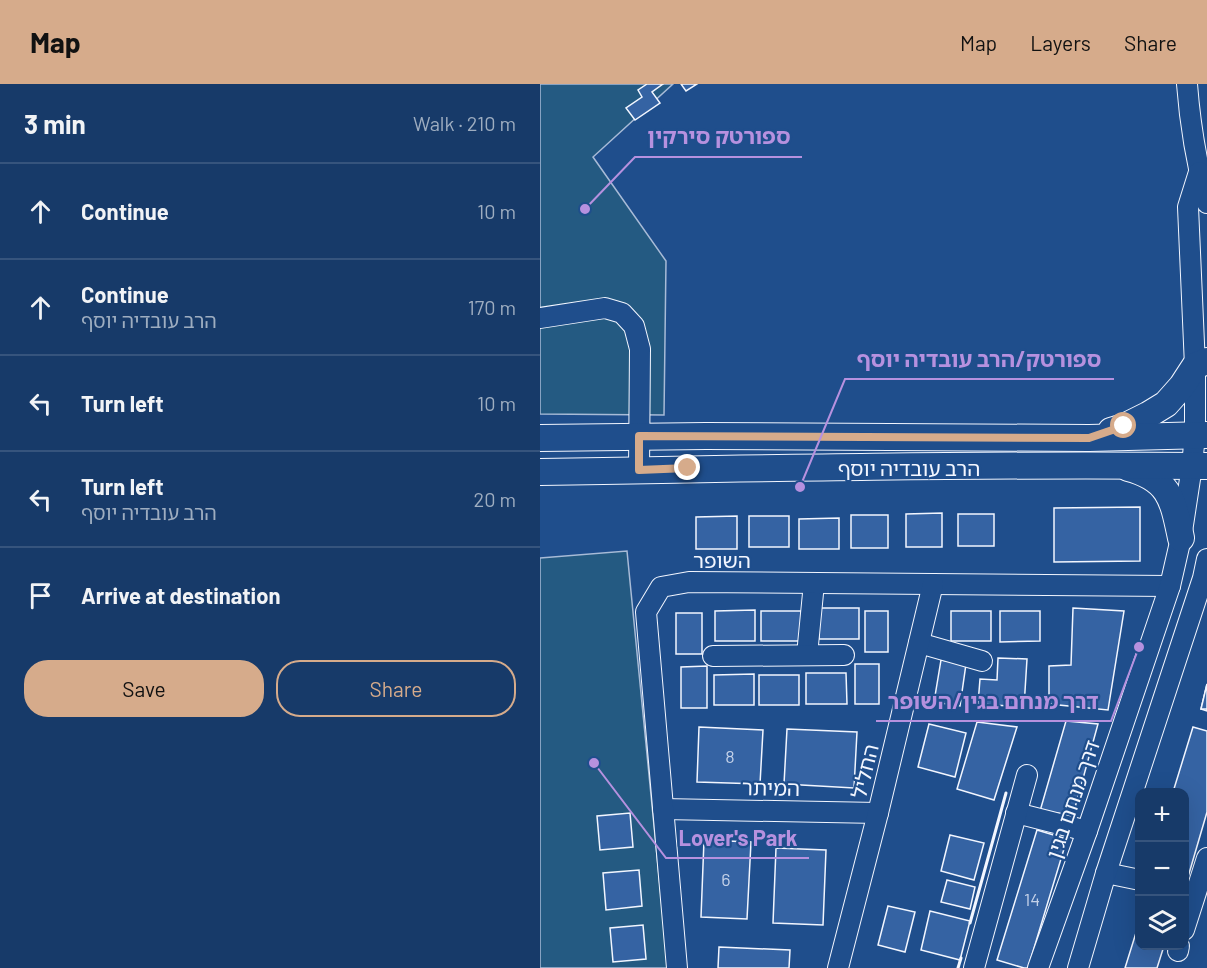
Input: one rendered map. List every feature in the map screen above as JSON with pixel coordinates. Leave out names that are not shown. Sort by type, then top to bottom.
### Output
[{"type":"main road","points":[[1089,438],[1149,415],[1166,404],[1201,363]]},
{"type":"main road","name":"הרב עובדיה יוסף","points":[[540,438],[639,436],[1089,438],[1201,435]]},
{"type":"main road","points":[[1119,466],[1140,471],[1155,479],[1166,489],[1172,500],[1181,538]]},
{"type":"main road","name":"הרב עובדיה יוסף","points":[[540,472],[1200,466]]},
{"type":"street","points":[[1187,84],[1188,101],[1203,172],[1207,204]]},
{"type":"street","name":"דרך מנחם בגין","points":[[1038,968],[1170,586],[1200,466],[1201,363],[1188,207],[1203,172]]},
{"type":"street","points":[[540,318],[605,308],[622,313],[634,326],[640,349],[639,470]]},
{"type":"street","points":[[1078,968],[1106,873],[1205,578],[1207,559]]},
{"type":"street","name":"השופר","points":[[677,968],[646,612],[661,587],[688,582],[1170,586]]},
{"type":"street","points":[[807,655],[814,583]]},
{"type":"street","name":"החליל","points":[[838,968],[933,584]]},
{"type":"street","points":[[919,644],[982,661]]},
{"type":"street","points":[[712,656],[844,655]]},
{"type":"street","points":[[974,968],[1027,775]]},
{"type":"street","name":"המיתר","points":[[663,809],[878,813]]},
{"type":"street","points":[[1016,813],[1087,831]]},
{"type":"street","points":[[1190,891],[1207,858]]},
{"type":"street","points":[[1106,873],[1135,879]]},
{"type":"shaded area","points":[[540,84],[673,84],[593,157],[666,261],[664,415],[540,414]]},
{"type":"shaded area","points":[[627,551],[668,968],[540,968],[540,558]]},
{"type":"building","points":[[647,84],[663,84],[652,92],[660,103],[635,120],[626,108],[642,97],[638,90]]},
{"type":"building","points":[[681,84],[697,84],[686,91]]},
{"type":"building","points":[[1140,507],[1140,561],[1054,562],[1054,508]]},
{"type":"building","points":[[942,513],[942,547],[906,547],[906,514]]},
{"type":"building","points":[[958,514],[994,514],[994,546],[958,546]]},
{"type":"building","points":[[851,515],[888,515],[888,548],[851,548]]},
{"type":"building","points":[[737,516],[737,549],[696,549],[696,517]]},
{"type":"building","points":[[749,516],[789,516],[789,547],[749,547]]},
{"type":"building","points":[[839,518],[839,549],[799,549],[799,519]]},
{"type":"building","points":[[819,608],[859,608],[859,639],[819,639]]},
{"type":"building","points":[[1073,608],[1124,611],[1108,710],[1049,704],[1049,666],[1071,665]]},
{"type":"building","points":[[755,610],[755,641],[715,641],[715,611]]},
{"type":"building","points":[[761,611],[801,611],[801,641],[761,641]]},
{"type":"building","points":[[865,611],[888,611],[888,652],[865,652]]},
{"type":"building","points":[[951,611],[991,611],[991,641],[951,641]]},
{"type":"building","points":[[1000,611],[1040,611],[1040,641],[1000,642]]},
{"type":"building","points":[[676,613],[702,613],[702,654],[676,654]]},
{"type":"building","points":[[998,658],[1027,659],[1024,707],[978,704],[980,679],[997,680]]},
{"type":"building","points":[[941,660],[966,664],[960,706],[934,702]]},
{"type":"building","points":[[855,664],[879,664],[879,704],[855,704]]},
{"type":"building","points":[[707,666],[707,708],[681,708],[681,667]]},
{"type":"building","points":[[806,673],[846,673],[847,704],[806,704]]},
{"type":"building","points":[[754,674],[754,705],[714,705],[714,675]]},
{"type":"building","points":[[759,675],[799,675],[799,705],[759,705]]},
{"type":"building","points":[[1207,684],[1207,711],[1201,709]]},
{"type":"building","points":[[1207,684],[1207,709],[1201,709]]},
{"type":"building","points":[[1066,721],[1098,724],[1073,815],[1040,811]]},
{"type":"building","points":[[977,722],[1017,727],[994,800],[957,789]]},
{"type":"building","points":[[929,724],[966,733],[955,777],[918,767]]},
{"type":"building","points":[[699,727],[763,730],[760,784],[697,782]]},
{"type":"building","points":[[1193,727],[1207,731],[1207,812],[1189,874],[1189,788],[1174,788]]},
{"type":"building","points":[[787,729],[857,732],[854,788],[784,784]]},
{"type":"building","points":[[630,813],[633,847],[600,850],[597,816]]},
{"type":"building","points":[[1037,830],[1067,839],[1028,968],[1024,968],[997,960]]},
{"type":"building","points":[[950,835],[984,843],[974,880],[941,871]]},
{"type":"building","points":[[704,840],[751,842],[747,919],[701,917]]},
{"type":"building","points":[[776,848],[826,850],[823,925],[773,923]]},
{"type":"building","points":[[639,870],[642,906],[606,910],[603,873]]},
{"type":"building","points":[[947,880],[975,887],[970,909],[941,902]]},
{"type":"building","points":[[888,906],[915,912],[905,952],[878,945]]},
{"type":"building","points":[[930,911],[970,921],[960,960],[921,950]]},
{"type":"building","points":[[643,925],[646,959],[613,962],[610,928]]},
{"type":"building","points":[[1135,936],[1135,950],[1163,950],[1157,968],[1125,968]]},
{"type":"building","points":[[719,947],[790,950],[789,968],[718,968]]},
{"type":"wall","points":[[970,923],[1006,793]]},
{"type":"wall","points":[[958,968],[961,958]]},
{"type":"place","name":"ספורטק סירקין","points":[[585,209]]},
{"type":"place","name":"ספורטק/הרב עובדיה יוסף","points":[[800,487]]},
{"type":"place","name":"דרך מנחם בגין/השופר","points":[[1139,647]]},
{"type":"place","name":"Lover's Park","points":[[594,763]]},
{"type":"route","points":[[688,468],[639,470],[639,436],[1089,438],[1124,426]]}]
